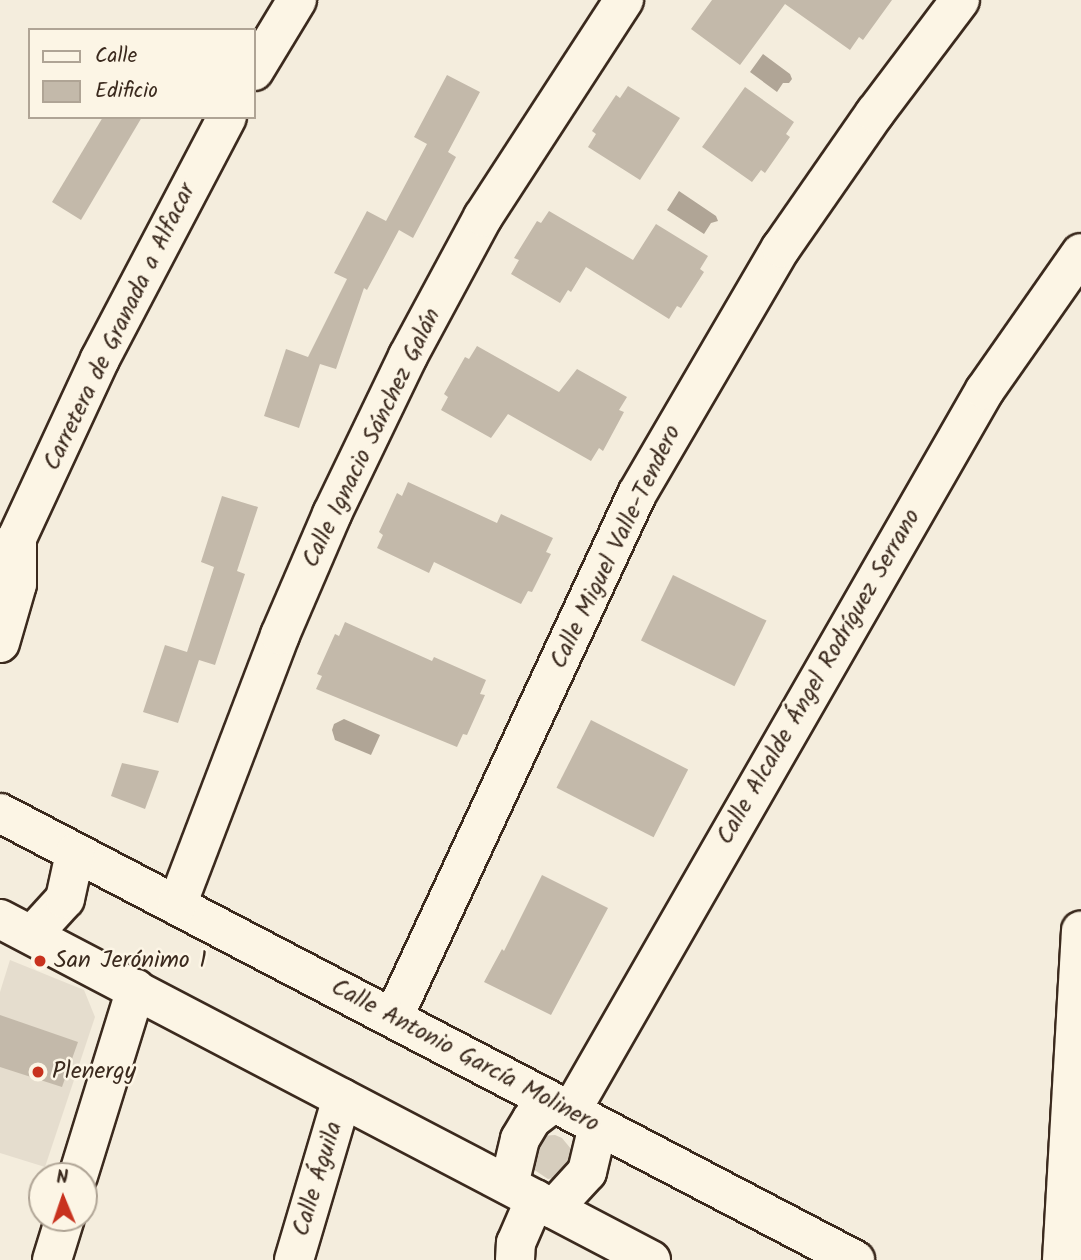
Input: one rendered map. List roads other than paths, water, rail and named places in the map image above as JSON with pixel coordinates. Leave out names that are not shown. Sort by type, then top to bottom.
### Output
[{"type":"street","points":[[256,68],[297,0]]},
{"type":"street","name":"Calle Ignacio Sánchez Galán","points":[[177,905],[280,635],[332,514],[408,356],[483,217],[624,0]]},
{"type":"street","name":"Calle Miguel Valle-Tendero","points":[[393,1018],[637,494],[781,248],[874,113],[960,0]]},
{"type":"street","name":"Carretera de Granada a Alfacar","points":[[0,643],[17,584],[9,551],[100,359],[226,119]]},
{"type":"street","name":"Calle Alcalde Ángel Rodríguez Serrano","points":[[574,1113],[985,390],[1081,253]]},
{"type":"street","name":"Calle Antonio García Molinero","points":[[0,813],[855,1260]]},
{"type":"street","points":[[16,926],[65,899],[75,853]]},
{"type":"street","points":[[16,926],[650,1260]]},
{"type":"street","points":[[1062,1260],[1081,931]]},
{"type":"street","points":[[82,1162],[136,989]]},
{"type":"street","name":"Calle Águila","points":[[293,1260],[342,1098]]},
{"type":"street","points":[[515,1260],[516,1243],[532,1198],[520,1139],[532,1119],[574,1113],[587,1172],[532,1198]]},
{"type":"street","points":[[52,1260],[61,1232]]},
{"type":"place","name":"San Jerónimo 1","points":[[40,961]]},
{"type":"place","name":"Plenergy","points":[[38,1072]]}]
